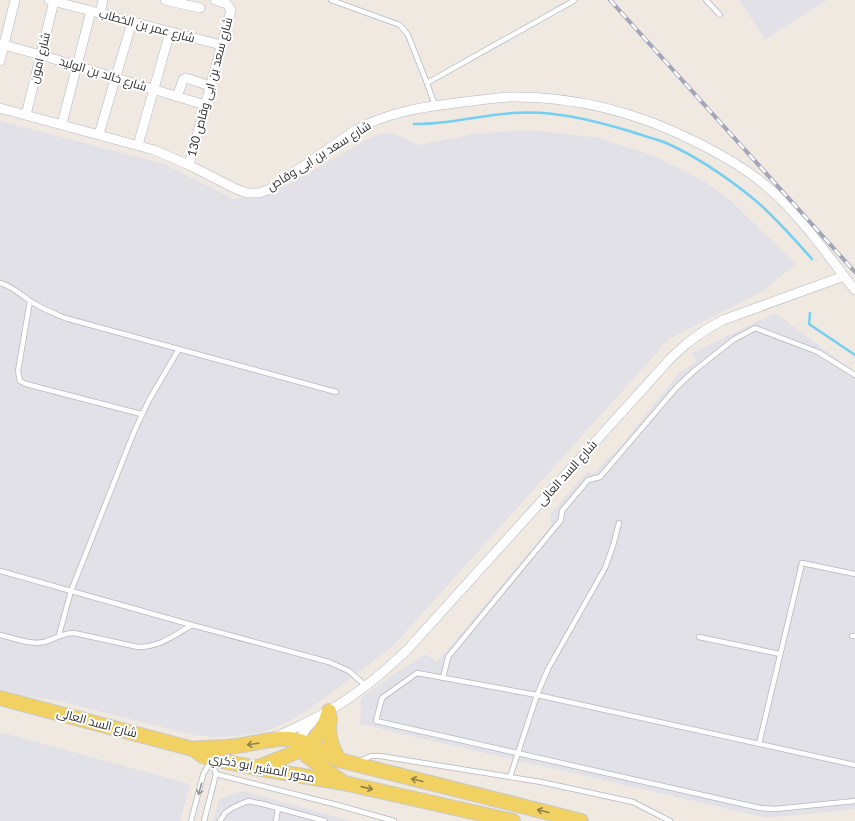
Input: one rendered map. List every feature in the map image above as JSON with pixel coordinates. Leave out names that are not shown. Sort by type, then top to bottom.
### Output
[{"type":"main road","name":"شارع السد العالى","points":[[0,698],[194,749]]},
{"type":"main road","points":[[256,768],[303,745],[322,730],[328,711]]},
{"type":"main road","points":[[328,711],[330,717],[329,733],[332,748],[339,760]]},
{"type":"main road","name":"محور المشير ابو ذكري","points":[[194,749],[204,747],[228,747],[286,738],[339,760],[356,765],[581,821]]},
{"type":"main road","points":[[303,745],[307,756],[344,783]]},
{"type":"main road","name":"محور المشير ابو ذكري","points":[[194,749],[203,756],[212,759],[344,783],[513,821]]},
{"type":"street","points":[[0,61],[2,45],[15,0]]},
{"type":"street","points":[[62,124],[77,67],[96,12],[103,0]]},
{"type":"street","points":[[172,1],[199,11],[202,2],[205,0]]},
{"type":"street","name":"شارع سعد بن ابى وقاص 130","points":[[189,165],[231,10],[228,4],[214,0]]},
{"type":"street","name":"شارع عمر بن الخطاب","points":[[52,1],[221,45]]},
{"type":"street","name":"شارع امون","points":[[26,115],[41,55],[52,1]]},
{"type":"street","points":[[99,134],[132,22]]},
{"type":"street","points":[[138,145],[170,32]]},
{"type":"street","name":"شارع خالد بن الوليد","points":[[2,45],[41,55],[115,79],[205,105]]},
{"type":"street","points":[[177,97],[183,80],[186,78],[210,86]]},
{"type":"street","name":"شارع سعد بن ابى وقاص","points":[[0,108],[138,145],[189,165],[236,190],[247,193],[270,189],[354,131],[367,124],[394,115],[435,106],[509,98],[558,99],[606,107],[652,121],[674,131],[714,151],[764,184],[794,212],[855,290]]},
{"type":"street","name":"شارع السد العالى","points":[[270,741],[328,711],[366,686],[407,650],[664,364],[686,344],[723,320],[844,276]]},
{"type":"lane","points":[[331,0],[400,26],[408,35],[435,106]]},
{"type":"lane","points":[[427,83],[575,0]]},
{"type":"lane","points":[[706,0],[720,14]]},
{"type":"lane","points":[[0,283],[16,290],[30,301],[47,311],[65,318],[336,392]]},
{"type":"lane","points":[[30,301],[18,371],[20,381],[26,384],[142,414]]},
{"type":"lane","points":[[443,678],[448,657],[561,520],[562,512],[588,480],[600,477],[676,388],[694,371],[733,340],[755,328],[818,352],[855,375]]},
{"type":"lane","points":[[59,635],[70,591],[142,414],[179,349]]},
{"type":"lane","points":[[510,777],[537,695],[548,668],[605,568],[614,546],[619,523]]},
{"type":"lane","points":[[759,744],[802,563],[855,574]]},
{"type":"lane","points":[[0,571],[329,662],[349,671],[366,686]]},
{"type":"lane","points":[[0,635],[35,643],[44,642],[66,633],[74,633],[138,647],[149,647],[158,645],[192,625]]},
{"type":"lane","points":[[699,637],[780,654]]},
{"type":"lane","points":[[855,765],[537,695],[417,674],[382,698],[376,721],[766,809],[855,800]]},
{"type":"lane","points":[[356,765],[367,757],[380,756],[510,777],[633,802],[670,821]]},
{"type":"lane","points":[[204,821],[216,774],[212,759]]},
{"type":"lane","points":[[191,821],[204,775],[212,759]]},
{"type":"lane","points":[[216,774],[394,821]]},
{"type":"lane","points":[[220,821],[225,813],[232,808],[248,802],[256,802],[325,821]]},
{"type":"lane","points":[[276,821],[278,808]]},
{"type":"shaded area","points":[[739,0],[827,0],[765,39]]},
{"type":"shaded area","points":[[0,121],[164,164],[233,199],[270,195],[366,140],[383,133],[395,134],[419,145],[474,134],[512,131],[539,131],[599,138],[657,157],[705,182],[729,199],[796,264],[763,291],[669,339],[393,646],[307,711],[287,722],[264,732],[239,736],[216,737],[193,735],[51,699],[29,697],[0,689]]},
{"type":"shaded area","points":[[775,313],[855,372],[855,809],[767,818],[360,724],[361,698],[400,670],[426,654],[437,662],[551,526],[550,515],[587,472],[593,474],[621,446],[680,372],[696,362],[692,353]]},
{"type":"shaded area","points":[[0,732],[190,784],[180,821],[0,821]]},
{"type":"shaded area","points":[[243,791],[351,821],[213,821],[219,799]]},
{"type":"waterway","points":[[414,124],[439,123],[513,113],[528,112],[558,114],[615,127],[664,142],[700,161],[745,192],[770,214],[812,259]]},
{"type":"waterway","points":[[810,313],[809,324],[855,355]]},
{"type":"railway","points":[[610,0],[855,272]]}]
